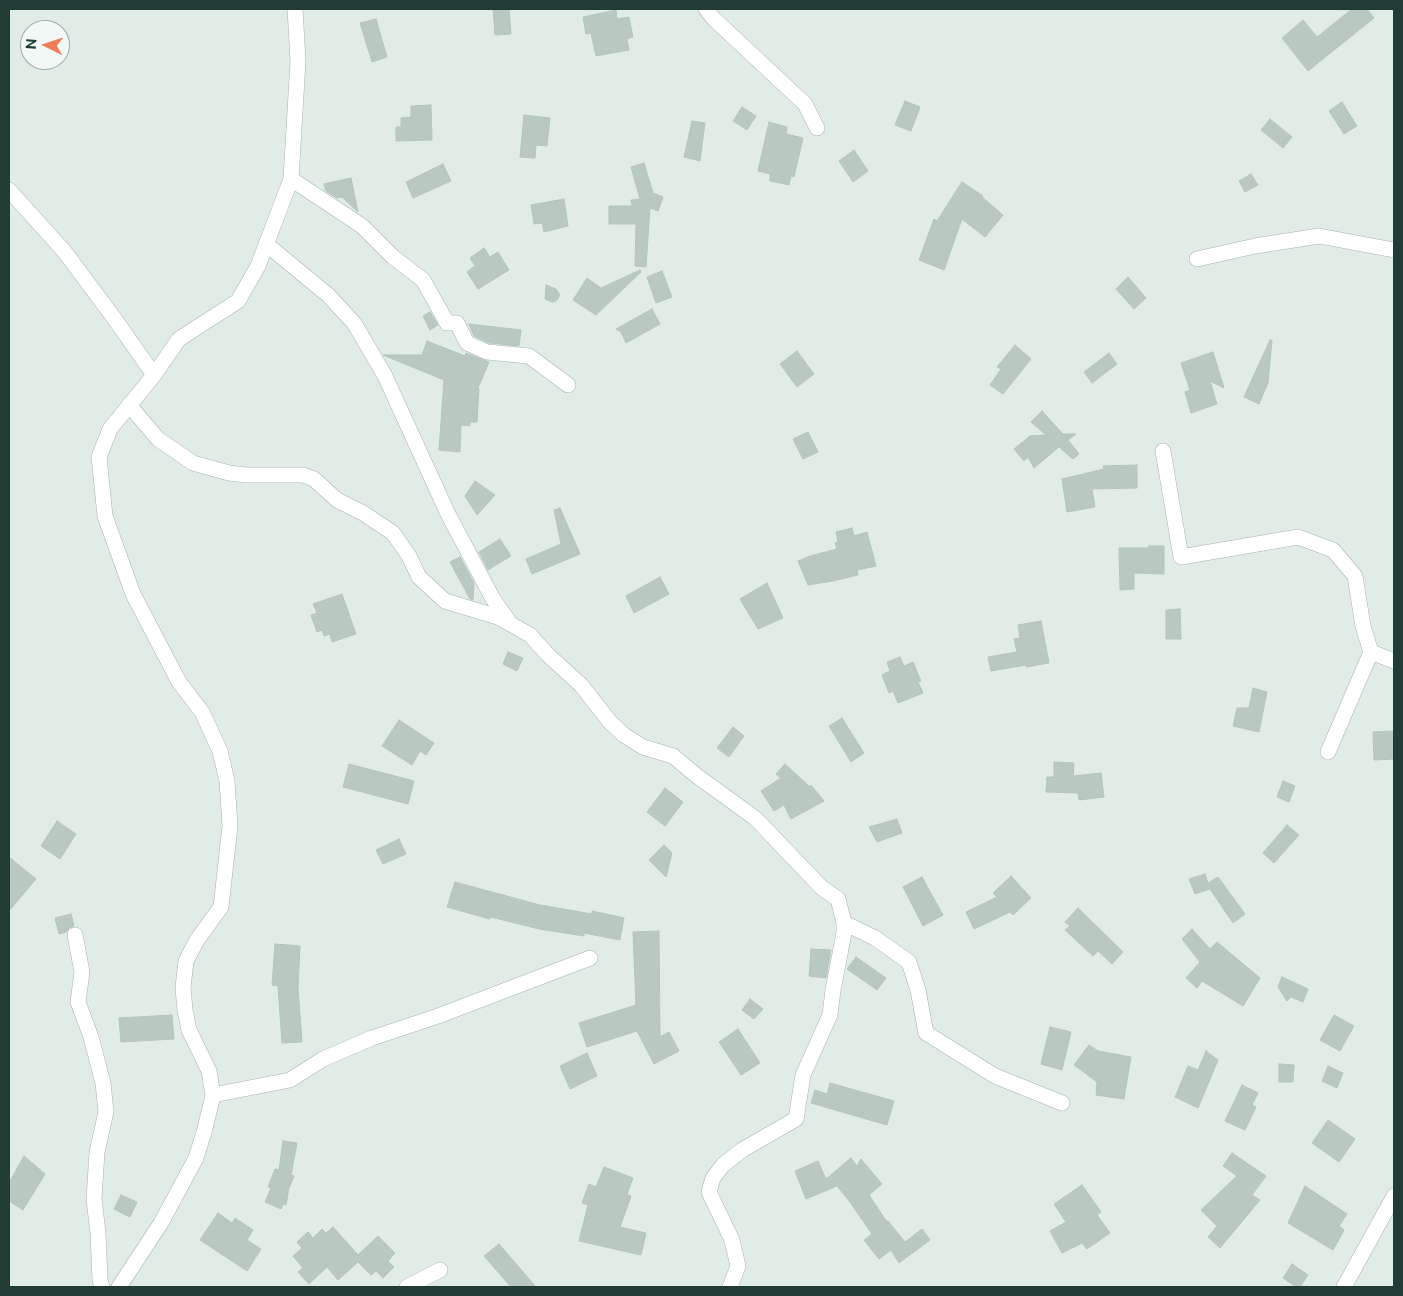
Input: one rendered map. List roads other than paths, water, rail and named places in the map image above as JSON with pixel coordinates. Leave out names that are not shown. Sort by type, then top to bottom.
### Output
[{"type":"street","points":[[119,1287],[161,1223],[196,1158],[213,1095],[209,1071],[189,1030],[183,988],[186,962],[197,940],[221,907],[230,826],[227,781],[220,751],[202,712],[179,682],[133,594],[105,516],[99,457],[110,429],[154,375],[179,339],[238,301],[258,266],[291,179],[298,61],[295,9]]},
{"type":"street","points":[[706,9],[713,18],[805,104],[817,128]]},
{"type":"street","points":[[291,179],[362,226],[393,257],[422,280],[447,323],[457,323],[467,342],[487,352],[529,356],[568,384]]},
{"type":"street","points":[[9,190],[64,251],[154,375]]},
{"type":"street","points":[[1197,259],[1255,246],[1318,236],[1394,250]]},
{"type":"street","points":[[266,244],[328,295],[354,323],[386,376],[448,514],[493,599],[510,624]]},
{"type":"street","points":[[129,405],[158,439],[194,463],[229,473],[246,475],[303,475],[314,479],[337,500],[363,513],[393,533],[409,556],[419,576],[445,601],[498,617],[530,635],[548,656],[581,685],[610,722],[624,735],[642,747],[673,756],[697,776],[756,818],[822,888],[838,899],[844,923],[844,934],[830,1015],[803,1074],[796,1119],[742,1150],[723,1165],[712,1178],[709,1192],[732,1240],[738,1266],[730,1287]]},
{"type":"street","points":[[1163,451],[1181,557],[1298,537],[1333,550],[1355,576],[1363,626],[1371,652],[1328,752]]},
{"type":"street","points":[[1371,652],[1394,661]]},
{"type":"street","points":[[844,923],[875,938],[909,962],[918,990],[926,1033],[995,1076],[1062,1103]]},
{"type":"street","points":[[75,935],[82,972],[78,1002],[91,1037],[103,1083],[106,1112],[98,1152],[94,1200],[102,1287]]},
{"type":"street","points":[[213,1095],[290,1080],[322,1059],[372,1038],[438,1016],[590,958]]},
{"type":"street","points":[[1344,1287],[1394,1196]]},
{"type":"street","points":[[407,1287],[440,1270]]}]
